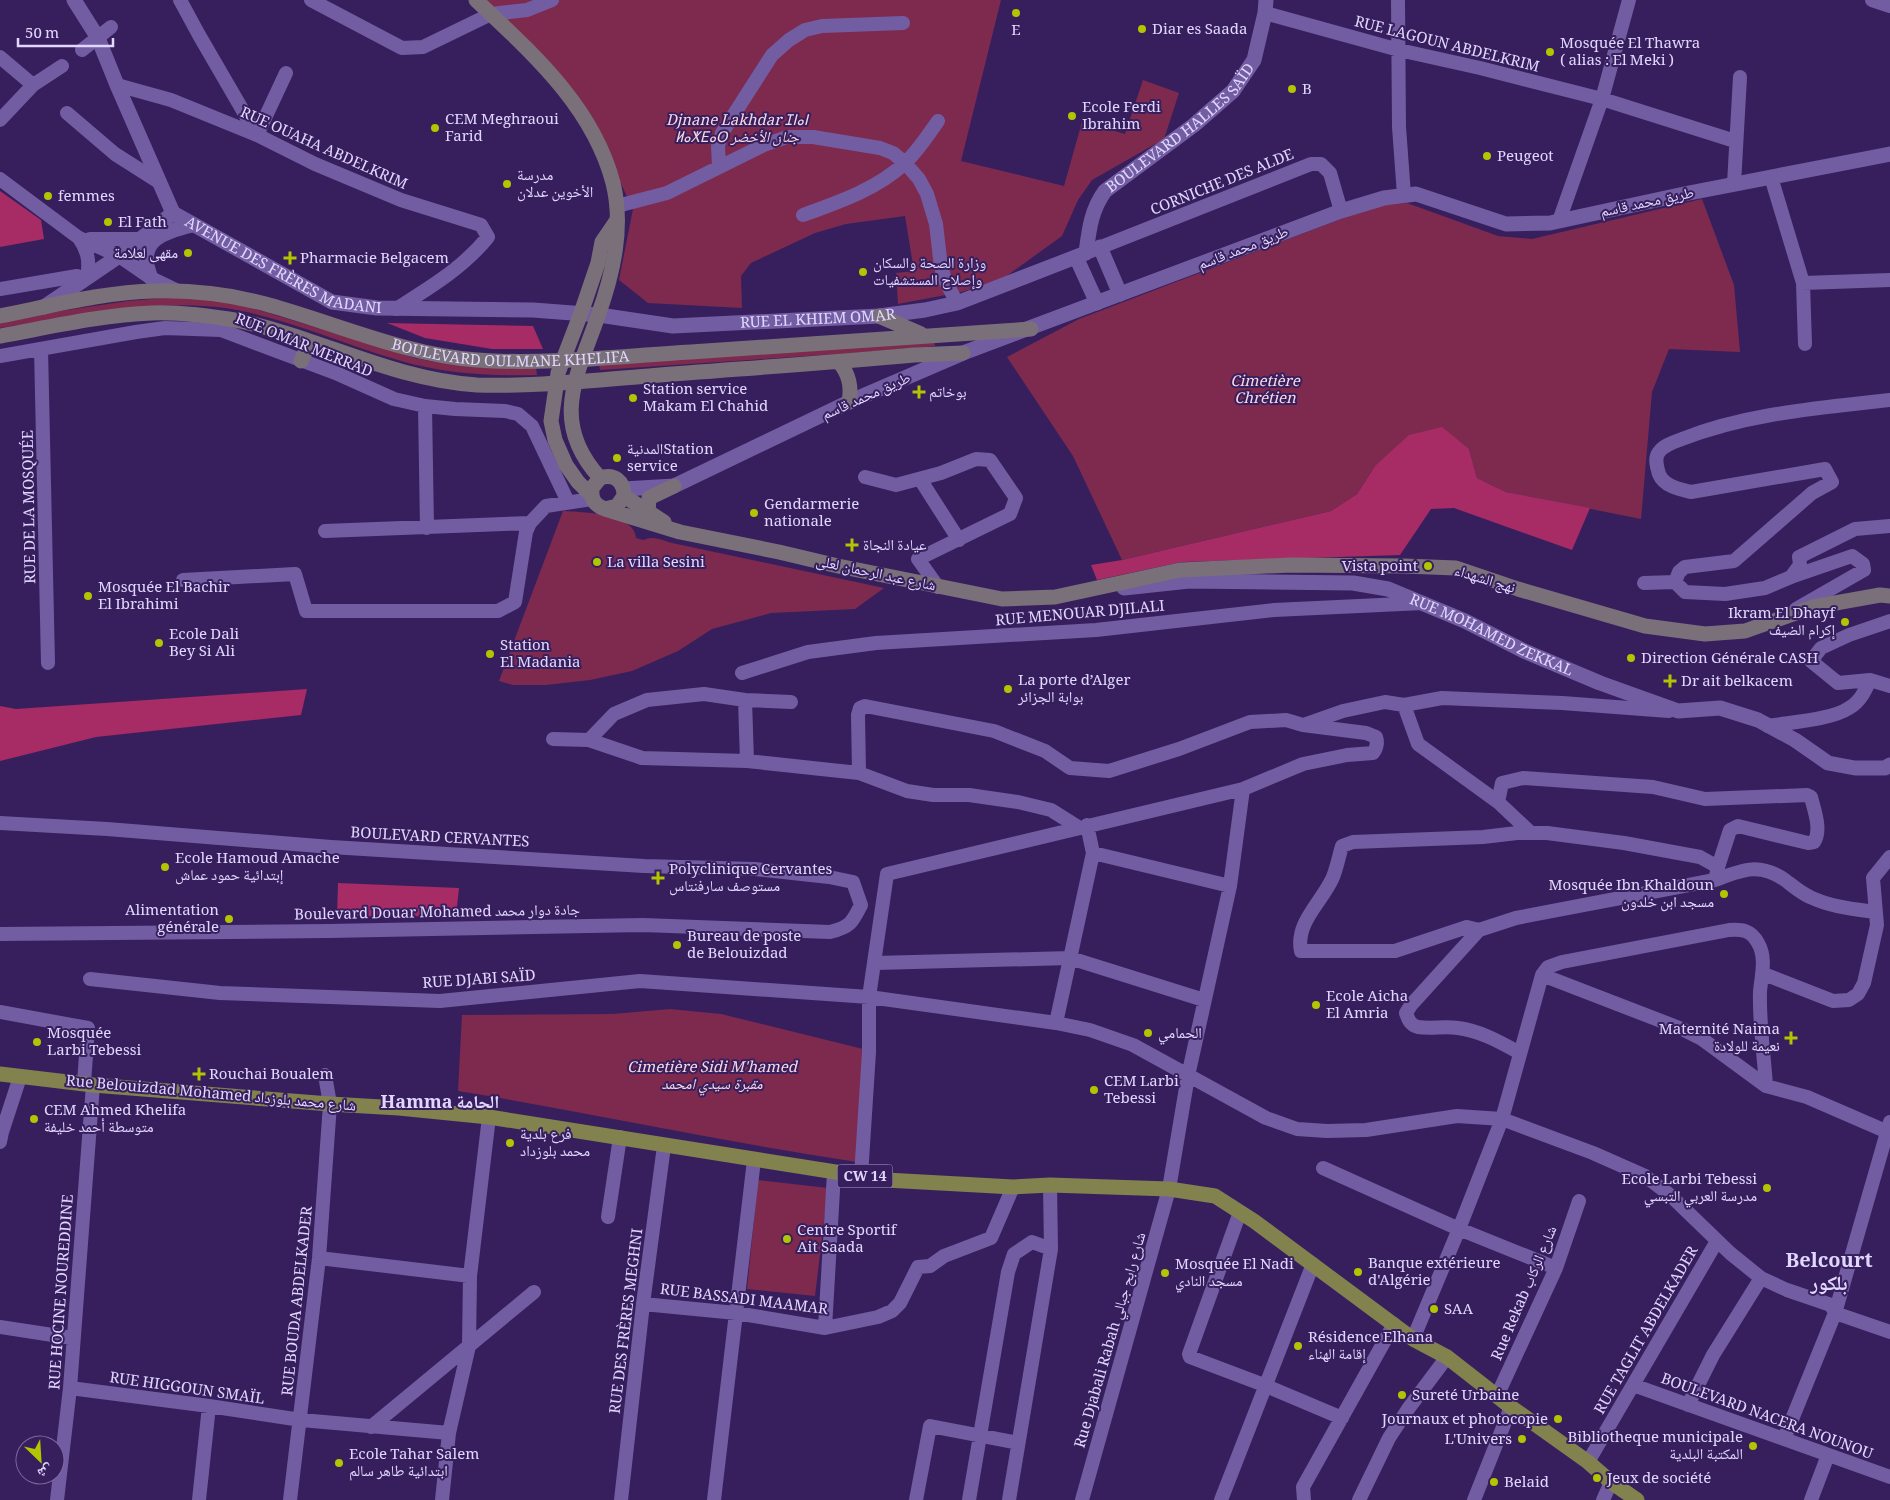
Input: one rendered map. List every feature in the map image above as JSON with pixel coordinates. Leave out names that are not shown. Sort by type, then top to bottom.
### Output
[{"type":"main road","points":[[476,0],[551,72],[579,110],[606,162],[613,182],[618,244],[599,315],[578,368],[572,401],[571,420],[573,433],[584,457],[600,478]]},
{"type":"main road","points":[[592,497],[595,482],[605,476],[615,478],[623,485],[622,502],[617,506],[605,509],[600,507],[578,482],[566,464],[555,440],[551,421],[558,373],[598,263],[602,242],[617,213]]},
{"type":"main road","name":"BOULEVARD OULMANE KHELIFA","points":[[0,316],[104,296],[154,291],[219,295],[267,304],[399,345],[445,356],[508,362],[603,358],[1031,329]]},
{"type":"main road","name":"BOULEVARD OULMANE KHELIFA","points":[[0,336],[113,317],[152,313],[197,314],[241,322],[310,342],[374,365],[444,381],[477,385],[593,380],[914,355],[963,353]]},
{"type":"main road","points":[[879,316],[925,336]]},
{"type":"main road","points":[[944,335],[951,342],[952,348],[946,354]]},
{"type":"main road","points":[[301,361],[310,342]]},
{"type":"main road","points":[[839,362],[848,376],[850,385],[849,402]]},
{"type":"main road","points":[[648,512],[649,498],[674,486]]},
{"type":"main road","name":"شارع عبد الرحمان لعلى","points":[[624,492],[648,512],[680,532]]},
{"type":"main road","name":"شارع عبد الرحمان لعلى","points":[[605,509],[680,532],[1002,599],[1055,597],[1073,593]]},
{"type":"main road","name":"نهج الشهداء","points":[[1073,593],[1180,570],[1291,565],[1456,568],[1518,589],[1645,626],[1705,634],[1745,631],[1813,607],[1880,595],[1890,596]]},
{"type":"main road","name":"Rue Belouizdad Mohamed شارع محمد بلوزداد","points":[[0,1074],[88,1084],[400,1108],[489,1117],[886,1180],[1014,1187],[1050,1185],[1169,1190],[1214,1196],[1240,1212],[1313,1264],[1413,1339],[1448,1357],[1511,1407],[1588,1462],[1610,1482],[1637,1500]]},
{"type":"street","name":"AVENUE DES FRÈRES MADANI","points":[[74,0],[98,38],[116,85],[173,212],[332,302],[396,309],[540,310]]},
{"type":"street","points":[[180,0],[257,135]]},
{"type":"street","points":[[311,0],[330,4],[402,48],[424,48],[491,14],[527,10],[552,0]]},
{"type":"street","points":[[1398,0],[1399,127],[1404,195]]},
{"type":"street","points":[[1560,221],[1602,100],[1629,0]]},
{"type":"street","points":[[1872,0],[1890,6]]},
{"type":"street","name":"RUE LAGOUN ABDELKRIM","points":[[1266,7],[1399,50],[1480,68],[1602,100],[1735,141]]},
{"type":"street","name":"BOULEVARD HALLES SAÏD","points":[[1088,252],[1091,217],[1096,202],[1105,190],[1194,125],[1233,91],[1254,60],[1266,7]]},
{"type":"street","points":[[719,166],[718,146],[722,133],[772,55],[789,40],[805,30],[822,26],[903,23]]},
{"type":"street","points":[[82,50],[111,28]]},
{"type":"street","points":[[0,57],[33,86]]},
{"type":"street","points":[[0,120],[33,86],[62,66]]},
{"type":"street","points":[[257,135],[286,73]]},
{"type":"street","points":[[1734,184],[1740,77]]},
{"type":"street","name":"RUE OUAHA ABDELKRIM","points":[[116,85],[171,100],[257,135],[367,187],[401,200],[481,225],[488,237],[482,245],[458,267],[396,309]]},
{"type":"street","points":[[68,113],[116,154],[159,182]]},
{"type":"street","points":[[803,215],[845,200],[883,180],[905,163],[922,144],[938,121]]},
{"type":"street","points":[[617,213],[667,193],[764,145],[787,138],[813,137],[880,148],[893,153],[905,163],[919,179],[927,194],[936,224],[941,267],[946,282],[957,303]]},
{"type":"street","name":"طريق محمد قاسم","points":[[624,492],[674,486],[849,402],[963,353],[1341,211],[1384,198],[1416,194],[1506,224],[1560,221],[1734,184],[1890,154]]},
{"type":"street","name":"CORNICHE DES ALDE","points":[[1088,252],[1311,164],[1321,164],[1330,173],[1341,211]]},
{"type":"street","points":[[1771,177],[1803,283],[1805,344]]},
{"type":"street","points":[[0,179],[79,238],[119,256],[151,278],[179,292]]},
{"type":"street","points":[[44,307],[82,277],[119,256],[173,212]]},
{"type":"street","points":[[151,278],[145,259],[149,247],[161,235],[192,224]]},
{"type":"street","points":[[79,238],[140,239]]},
{"type":"street","points":[[79,238],[88,256],[82,277]]},
{"type":"street","points":[[1088,252],[1120,294]]},
{"type":"street","points":[[1088,252],[1097,302]]},
{"type":"street","name":"RUE EL KHIEM OMAR","points":[[540,310],[599,315],[673,326],[879,316],[925,310],[957,303],[1088,252]]},
{"type":"street","points":[[0,289],[82,277]]},
{"type":"street","points":[[1803,283],[1890,280]]},
{"type":"street","name":"RUE OMAR MERRAD","points":[[0,356],[104,336],[165,328],[221,330],[394,398],[425,406],[505,411],[518,414],[532,426],[568,502]]},
{"type":"street","name":"RUE DE LA MOSQUÉE","points":[[41,349],[48,663]]},
{"type":"street","points":[[1675,582],[1679,572],[1685,567],[1734,562],[1812,493],[1832,482],[1825,469],[1690,492],[1678,490],[1665,483],[1660,476],[1656,459],[1658,453],[1670,444],[1729,423],[1770,415],[1890,400]]},
{"type":"street","points":[[425,406],[427,528]]},
{"type":"street","points":[[865,477],[896,485],[941,473],[976,459],[990,460],[1016,498],[1010,514],[918,559],[938,587]]},
{"type":"street","points":[[920,479],[959,540]]},
{"type":"street","points":[[183,580],[296,574],[306,611],[498,611],[514,602],[526,532],[530,523],[546,506],[592,497]]},
{"type":"street","points":[[325,532],[530,523]]},
{"type":"street","points":[[1791,577],[1800,565],[1799,557],[1855,529],[1890,526]]},
{"type":"street","points":[[1644,583],[1675,582],[1685,592],[1725,594],[1765,588],[1852,556],[1863,564],[1864,570],[1782,618]]},
{"type":"street","name":"RUE MOHAMED ZEKKAL","points":[[1073,593],[1189,581],[1353,583],[1388,589],[1465,621],[1533,655],[1600,683],[1678,711],[1720,708],[1758,720],[1795,740],[1828,763],[1854,768],[1884,768],[1890,765]]},
{"type":"street","name":"RUE MENOUAR DJILALI","points":[[742,674],[808,652],[876,643],[1096,630],[1274,610],[1424,603]]},
{"type":"street","points":[[1890,621],[1848,635],[1821,648],[1811,661],[1838,683],[1870,680],[1890,686]]},
{"type":"street","points":[[1768,726],[1836,714],[1850,708],[1862,696],[1870,680]]},
{"type":"street","points":[[590,740],[614,714],[647,700],[704,694],[745,700],[791,702]]},
{"type":"street","points":[[1303,725],[1343,711],[1385,702],[1404,705],[1442,698],[1562,703],[1678,711]]},
{"type":"street","points":[[745,700],[747,761]]},
{"type":"street","points":[[1404,705],[1418,744],[1498,802],[1531,833]]},
{"type":"street","points":[[859,773],[858,716],[860,708],[865,706],[994,731],[1044,751],[1070,768],[1109,771],[1250,722],[1286,720],[1303,725],[1366,733],[1376,737],[1377,740],[1375,750],[1372,753],[1347,755],[1303,764],[1243,789],[887,874],[869,997],[869,1052],[861,1176]]},
{"type":"street","points":[[554,739],[590,740],[642,758],[747,761],[859,773],[907,791],[932,795],[969,795],[1018,802],[1051,810],[1082,826],[1093,852],[1056,1023]]},
{"type":"street","points":[[1498,802],[1502,783],[1523,778],[1653,787],[1705,798],[1807,794],[1811,797],[1818,830],[1817,838],[1814,842],[1808,843],[1738,826],[1730,830],[1717,874]]},
{"type":"street","name":"Rue Djabali Rabah شارع رابح جبالي","points":[[1082,1500],[1169,1190],[1188,1076],[1230,886],[1243,789]]},
{"type":"street","name":"BOULEVARD CERVANTES","points":[[0,824],[107,829],[331,848],[644,866],[768,870],[829,877],[853,882],[861,905]]},
{"type":"street","points":[[1717,874],[1700,857],[1624,843],[1547,832],[1483,837],[1353,842],[1342,846],[1333,878],[1315,905],[1301,934],[1301,951],[1395,950],[1467,928],[1479,930],[1516,918],[1717,874],[1757,868],[1778,875],[1809,897],[1836,907],[1875,912]]},
{"type":"street","points":[[1093,852],[1230,886]]},
{"type":"street","points":[[1764,974],[1833,1000],[1849,1000],[1858,994],[1864,983],[1877,925],[1873,878],[1890,858]]},
{"type":"street","name":"Boulevard Douar Mohamed جادة دوار محمد","points":[[0,934],[329,931],[643,925],[830,932],[845,928],[853,921],[861,905]]},
{"type":"street","points":[[1413,1339],[1459,1230],[1502,1119],[1542,975],[1548,967],[1562,962],[1729,930],[1743,929],[1752,935],[1759,944],[1764,974],[1760,992],[1766,1086]]},
{"type":"street","points":[[1479,930],[1406,1013],[1409,1022],[1417,1027],[1473,1030],[1520,1052]]},
{"type":"street","points":[[875,962],[1070,958],[1204,1000]]},
{"type":"street","points":[[1542,975],[1702,1039],[1766,1086],[1807,1097],[1889,1129],[1835,1313],[1784,1439]]},
{"type":"street","name":"RUE DJABI SAÏD","points":[[90,979],[220,993],[440,1001],[640,981],[869,997],[1056,1023],[1090,1030],[1133,1045],[1266,1118],[1297,1129],[1327,1131],[1366,1130],[1457,1116],[1502,1119],[1593,1152],[1645,1176],[1670,1195],[1717,1241],[1761,1278],[1787,1290],[1831,1305],[1835,1313],[1890,1332]]},
{"type":"street","name":"RUE HOCINE NOUREDDINE","points":[[0,1012],[88,1028],[88,1084],[70,1388],[57,1500]]},
{"type":"street","name":"RUE BOUDA ABDELKADER","points":[[290,1500],[320,1258],[330,1104],[325,1075]]},
{"type":"street","points":[[0,1142],[20,1077]]},
{"type":"street","points":[[442,1500],[449,1433],[469,1346],[470,1276],[489,1117]]},
{"type":"street","points":[[608,1217],[620,1138]]},
{"type":"street","name":"RUE DES FRÈRES MEGHNI","points":[[621,1500],[643,1304],[664,1146]]},
{"type":"street","points":[[714,1500],[754,1160]]},
{"type":"street","points":[[1323,1168],[1459,1230],[1556,1268]]},
{"type":"street","points":[[825,1328],[834,1173]]},
{"type":"street","points":[[1009,1500],[1051,1249],[1050,1185]]},
{"type":"street","name":"RUE BASSADI MAAMAR","points":[[643,1304],[736,1313],[825,1328],[878,1317],[892,1311],[900,1303],[918,1267],[930,1266],[944,1256],[991,1238],[1014,1187]]},
{"type":"street","name":"Rue Rekab شارع الركاب","points":[[1497,1396],[1556,1268],[1579,1201]]},
{"type":"street","points":[[1240,1212],[1189,1354],[1192,1359],[1264,1385],[1342,1418]]},
{"type":"street","name":"RUE TAGLIT ABDELKADER","points":[[1588,1462],[1717,1241]]},
{"type":"street","points":[[968,1500],[1008,1272],[1014,1254],[1032,1242],[1051,1249]]},
{"type":"street","points":[[320,1258],[470,1276]]},
{"type":"street","points":[[1220,1500],[1313,1264]]},
{"type":"street","points":[[1688,1405],[1713,1354],[1761,1278]]},
{"type":"street","points":[[372,1427],[534,1292]]},
{"type":"street","points":[[1304,1500],[1302,1487],[1394,1324]]},
{"type":"street","points":[[0,1327],[72,1338]]},
{"type":"street","points":[[1359,1500],[1389,1438],[1408,1409],[1448,1357]]},
{"type":"street","name":"BOULEVARD NACERA NOUNOU","points":[[1633,1385],[1890,1477]]},
{"type":"street","name":"RUE HIGGOUN SMAÏL","points":[[70,1388],[301,1420],[449,1433]]},
{"type":"street","points":[[199,1500],[209,1406]]},
{"type":"street","points":[[1474,1500],[1511,1407]]},
{"type":"street","points":[[916,1500],[930,1426],[1018,1443]]},
{"type":"street","points":[[1811,1500],[1828,1455]]},
{"type":"street","points":[[1604,1500],[1610,1482]]},
{"type":"green space","name":"Djnane Lakhdar ⵊⵏⴰⵏ ⵍⴰⵅⴹⴰⵔ جنان الأخضر","points":[[471,0],[1001,0],[961,161],[1064,186],[1082,122],[1125,134],[1143,80],[1179,93],[1164,139],[1092,180],[1078,200],[1062,236],[1001,280],[961,292],[898,304],[896,273],[914,271],[905,216],[846,224],[815,233],[751,263],[741,276],[742,308],[648,303],[619,280],[633,209],[596,132]]},
{"type":"green space","name":"Cimetière Chrétien","points":[[1702,199],[1734,285],[1740,352],[1669,349],[1652,392],[1641,519],[1506,492],[1477,478],[1469,449],[1375,466],[1357,494],[1331,511],[1122,560],[1073,456],[1007,357],[1079,319],[1375,206],[1407,203],[1498,236],[1532,239]]},
{"type":"green space","points":[[177,297],[233,302],[415,358],[445,364],[476,367],[536,368],[537,375],[484,374],[415,365],[291,324],[225,308],[169,305],[141,307],[0,328],[0,320],[128,301]]},
{"type":"green space","points":[[934,341],[935,346],[600,370],[599,363]]},
{"type":"green space","points":[[563,511],[594,513],[617,519],[627,523],[633,530],[636,538],[643,540],[658,538],[672,543],[884,588],[855,609],[771,613],[712,629],[678,651],[632,671],[590,680],[546,685],[513,685],[499,681]]},
{"type":"green space","name":"Cimetière Sidi M'hamed مقبرة سيدي امحمد","points":[[670,1009],[721,1014],[863,1049],[857,1162],[757,1146],[458,1091],[462,1015],[613,1014]]},
{"type":"green space","name":"Centre Sportif Ait Saada","points":[[758,1180],[828,1188],[815,1296],[747,1289]]},
{"type":"shaded area","points":[[0,191],[41,220],[44,239],[0,247]]},
{"type":"shaded area","points":[[387,323],[533,326],[543,349],[492,349],[425,338]]},
{"type":"shaded area","points":[[1442,427],[1469,449],[1477,478],[1506,492],[1590,508],[1572,550],[1454,508],[1431,509],[1400,555],[1182,562],[1097,580],[1091,565],[1122,560],[1331,511],[1357,494],[1375,466],[1409,435]]},
{"type":"shaded area","points":[[307,689],[301,715],[96,737],[0,761],[0,706],[16,709]]},
{"type":"shaded area","points":[[338,883],[459,888],[456,916],[337,917]]},
{"type":"place","name":"E","points":[[1016,13]]},
{"type":"place","name":"Diar es Saada","points":[[1142,29]]},
{"type":"place","name":"Mosquée El Thawra ( alias : El Meki )","points":[[1550,52]]},
{"type":"place","name":"B","points":[[1292,89]]},
{"type":"place","name":"Ecole Ferdi Ibrahim","points":[[1072,116]]},
{"type":"place","name":"CEM Meghraoui Farid","points":[[435,128]]},
{"type":"place","name":"Peugeot","points":[[1487,156]]},
{"type":"place","name":"مدرسة الأخوين عدلان","points":[[507,184]]},
{"type":"place","name":"femmes","points":[[48,196]]},
{"type":"place","name":"El Fath","points":[[108,222]]},
{"type":"place","name":"مقهى لعلامة","points":[[188,253]]},
{"type":"place","name":"Pharmacie Belgacem","points":[[290,258]]},
{"type":"place","name":"وزارة الصحة والسكان وإصلاح المستشفيات","points":[[863,272]]},
{"type":"place","name":"بوخاتم","points":[[919,392]]},
{"type":"place","name":"Station service Makam El Chahid","points":[[633,398]]},
{"type":"place","name":"المدنيةStation service","points":[[617,458]]},
{"type":"place","name":"Gendarmerie nationale","points":[[754,513]]},
{"type":"place","name":"عيادة النجاة","points":[[852,545]]},
{"type":"place","name":"La villa Sesini","points":[[597,562]]},
{"type":"place","name":"Vista point","points":[[1428,566]]},
{"type":"place","name":"Mosquée El Bachir El Ibrahimi","points":[[88,596]]},
{"type":"place","name":"Ikram El Dhayf إكرام الضيف","points":[[1845,622]]},
{"type":"place","name":"Ecole Dali Bey Si Ali","points":[[159,643]]},
{"type":"place","name":"Station El Madania","points":[[490,654]]},
{"type":"place","name":"Direction Générale CASH","points":[[1631,658]]},
{"type":"place","name":"Dr ait belkacem","points":[[1670,681]]},
{"type":"place","name":"La porte d’Alger بوابة الجزائر","points":[[1008,689]]},
{"type":"place","name":"Ecole Hamoud Amache إبتدائية حمود عماش","points":[[165,867]]},
{"type":"place","name":"Polyclinique Cervantes مستوصف سارفنتاس","points":[[658,878]]},
{"type":"place","name":"Mosquée Ibn Khaldoun مسجد ابن خلدون","points":[[1724,894]]},
{"type":"place","name":"Alimentation générale","points":[[229,919]]},
{"type":"place","name":"Bureau de poste de Belouizdad","points":[[677,945]]},
{"type":"place","name":"Ecole Aicha El Amria","points":[[1316,1005]]},
{"type":"place","name":"الحمامي","points":[[1148,1033]]},
{"type":"place","name":"Maternité Naima نعيمة للولادة","points":[[1791,1038]]},
{"type":"place","name":"Mosquée Larbi Tebessi","points":[[37,1042]]},
{"type":"place","name":"Rouchai Boualem","points":[[199,1074]]},
{"type":"place","name":"CEM Larbi Tebessi","points":[[1094,1090]]},
{"type":"place","name":"CEM Ahmed Khelifa متوسطة أحمد خليفة","points":[[34,1119]]},
{"type":"place","name":"فرع بلدية محمد بلوزداد","points":[[510,1143]]},
{"type":"place","name":"Ecole Larbi Tebessi مدرسة العربي التبسي","points":[[1767,1188]]},
{"type":"place","name":"Centre Sportif Ait Saada","points":[[787,1239]]},
{"type":"place","name":"Banque extérieure d'Algérie","points":[[1358,1272]]},
{"type":"place","name":"Mosquée El Nadi مسجد النادي","points":[[1165,1273]]},
{"type":"place","name":"SAA","points":[[1434,1309]]},
{"type":"place","name":"Résidence Elhana إقامة الهناء","points":[[1298,1346]]},
{"type":"place","name":"Sureté Urbaine","points":[[1402,1395]]},
{"type":"place","name":"Journaux et photocopie","points":[[1558,1419]]},
{"type":"place","name":"L'Univers","points":[[1522,1439]]},
{"type":"place","name":"Bibliotheque municipale المكتبة البلدية","points":[[1753,1446]]},
{"type":"place","name":"Ecole Tahar Salem ابتدائية طاهر سالم","points":[[339,1463]]},
{"type":"place","name":"Jeux de société","points":[[1597,1478]]},
{"type":"place","name":"Belaid","points":[[1494,1482]]},
{"type":"district","name":"Hamma الحامة","points":[[440,1102]]},
{"type":"district","name":"Belcourt بلكور","points":[[1829,1272]]}]
